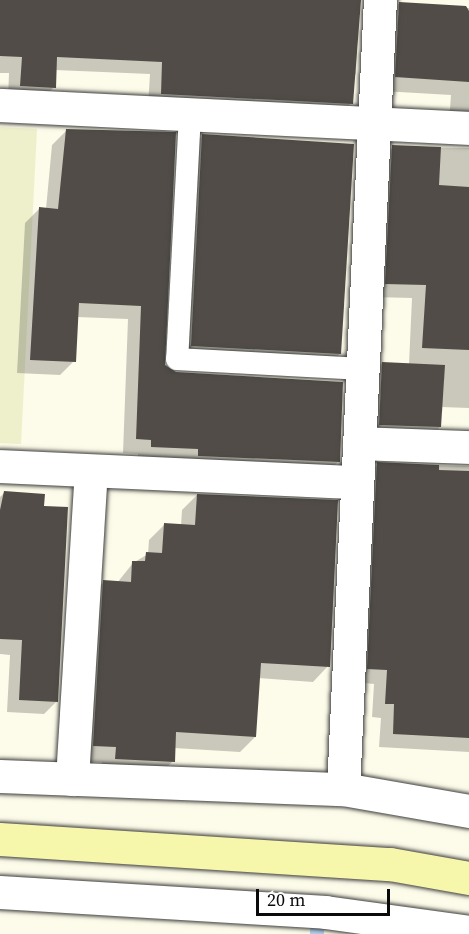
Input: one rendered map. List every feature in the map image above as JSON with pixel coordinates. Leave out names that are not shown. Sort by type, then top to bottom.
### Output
[{"type":"street","points":[[343,789],[380,0]]},
{"type":"street","points":[[0,105],[469,128]]},
{"type":"street","points":[[359,443],[469,447]]},
{"type":"street","points":[[0,466],[91,472],[357,482]]},
{"type":"street","points":[[72,779],[91,472]]},
{"type":"street","points":[[0,776],[343,789],[469,811]]},
{"type":"street","points":[[0,839],[390,864],[469,878]]},
{"type":"street","points":[[0,892],[325,912],[469,932]]},
{"type":"lane","points":[[190,114],[177,359],[362,369]]},
{"type":"green space","points":[[0,127],[37,129],[21,444],[0,443]]},
{"type":"building","points":[[0,0],[361,0],[353,104],[161,94],[162,62],[57,57],[56,88],[20,86],[22,57],[0,56]]},
{"type":"building","points":[[399,2],[466,6],[469,11],[469,82],[395,77]]},
{"type":"building","points":[[66,129],[176,132],[165,365],[176,372],[343,382],[340,462],[198,456],[198,449],[151,447],[151,440],[136,439],[141,306],[79,303],[76,362],[30,360],[39,207],[58,209]]},
{"type":"building","points":[[202,134],[354,144],[341,354],[191,346]]},
{"type":"building","points":[[392,145],[441,147],[439,185],[469,187],[469,350],[422,348],[426,285],[385,284]]},
{"type":"building","points":[[382,362],[445,365],[441,427],[379,425]]},
{"type":"building","points":[[377,462],[439,465],[439,470],[469,471],[469,738],[393,734],[394,704],[385,704],[387,670],[367,669]]},
{"type":"building","points":[[4,491],[45,494],[44,506],[68,507],[58,702],[19,700],[22,640],[0,639],[0,510]]},
{"type":"building","points":[[197,494],[338,500],[330,667],[261,663],[256,737],[176,732],[175,762],[115,759],[116,747],[93,746],[103,580],[131,582],[132,561],[145,561],[146,552],[162,553],[164,523],[195,525]]}]
